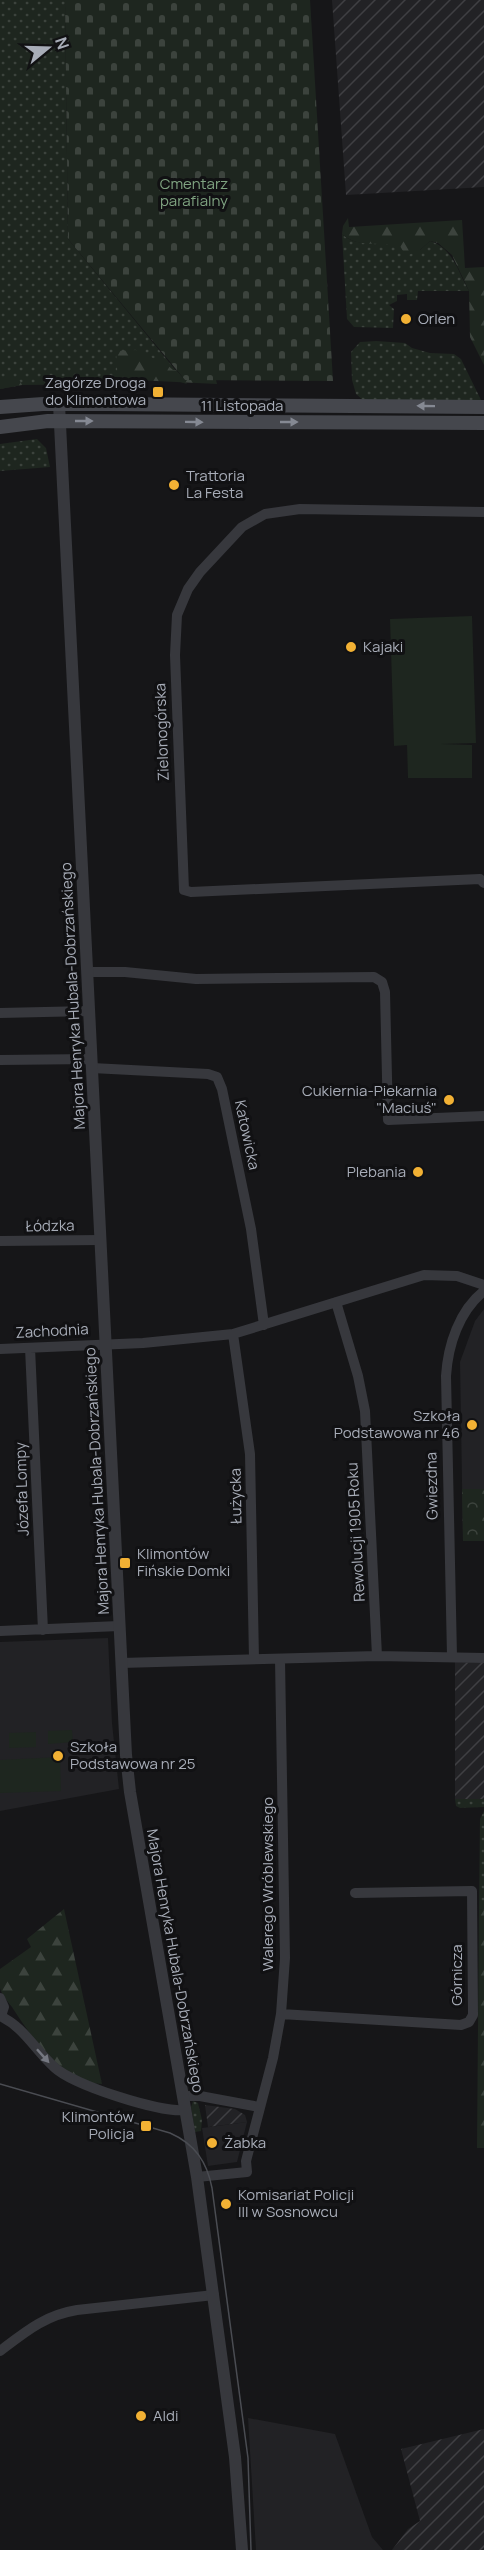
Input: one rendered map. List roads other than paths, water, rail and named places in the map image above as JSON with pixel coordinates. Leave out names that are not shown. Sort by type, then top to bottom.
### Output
[{"type":"main road","name":"11 Listopada","points":[[0,407],[59,404],[484,407]]},
{"type":"main road","points":[[261,405],[261,422]]},
{"type":"main road","points":[[348,405],[348,423]]},
{"type":"main road","name":"11 Listopada","points":[[0,427],[60,421],[484,423]]},
{"type":"street","name":"Majora Henryka Hubala-Dobrzańskiego","points":[[59,404],[119,1626],[130,1791],[197,2177],[237,2481],[242,2550]]},
{"type":"street","name":"Zielonogórska","points":[[484,512],[300,509],[265,514],[242,527],[200,572],[188,590],[177,615],[175,656],[184,890],[191,892],[480,879],[484,883]]},
{"type":"street","points":[[88,972],[125,972],[196,979],[374,977],[382,982],[385,992],[388,1120],[484,1116]]},
{"type":"street","points":[[0,1013],[89,1011]]},
{"type":"street","points":[[0,1060],[92,1064]]},
{"type":"street","name":"Katowicka","points":[[92,1064],[208,1074],[217,1077],[222,1089],[251,1228],[264,1325]]},
{"type":"street","name":"Łódzka","points":[[0,1241],[100,1240]]},
{"type":"street","name":"Zachodnia","points":[[0,1349],[233,1335],[424,1275],[457,1276],[484,1285]]},
{"type":"street","name":"Gwiezdna","points":[[452,1656],[446,1367],[451,1342],[459,1325],[467,1310],[484,1291]]},
{"type":"street","name":"Rewolucji 1905 Roku","points":[[336,1302],[358,1376],[365,1411],[377,1656]]},
{"type":"street","name":"Łużycka","points":[[233,1335],[250,1454],[254,1659]]},
{"type":"street","name":"Józefa Lompy","points":[[30,1348],[43,1630]]},
{"type":"street","points":[[0,1631],[119,1626]]},
{"type":"street","points":[[121,1663],[377,1656],[484,1658]]},
{"type":"street","name":"Walerego Wróblewskiego","points":[[197,2177],[247,2172],[246,2162],[273,2058],[281,2014],[285,1958],[280,1659]]},
{"type":"street","name":"Górnicza","points":[[281,2014],[461,2025],[469,2022],[472,2015],[472,1891],[355,1893]]},
{"type":"street","points":[[0,1998],[4,2007],[1,2016],[18,2027],[53,2067],[76,2082],[169,2110],[186,2110]]},
{"type":"street","points":[[183,2096],[197,2095],[259,2107]]},
{"type":"street","points":[[0,2351],[32,2327],[55,2314],[214,2295]]},
{"type":"tram line","points":[[0,2084],[170,2133],[193,2148],[203,2162],[212,2188],[248,2458],[251,2550]]},
{"type":"place","name":"Orlen","points":[[406,319]]},
{"type":"place","name":"Zagórze Droga do Klimontowa","points":[[158,392]]},
{"type":"place","name":"Trattoria La Festa","points":[[174,485]]},
{"type":"place","name":"Kajaki","points":[[351,647]]},
{"type":"place","name":"Cukiernia-Piekarnia \"Maciuś\"","points":[[449,1100]]},
{"type":"place","name":"Plebania","points":[[418,1172]]},
{"type":"place","name":"Szkoła Podstawowa nr 46","points":[[472,1425]]},
{"type":"place","name":"Klimontów Fińskie Domki","points":[[125,1563]]},
{"type":"place","name":"Szkoła Podstawowa nr 25","points":[[58,1756]]},
{"type":"place","name":"Klimontów Policja","points":[[146,2126]]},
{"type":"place","name":"Żabka","points":[[212,2143]]},
{"type":"place","name":"Komisariat Policji III w Sosnowcu","points":[[226,2204]]},
{"type":"place","name":"Aldi","points":[[141,2416]]},
{"type":"park label","name":"Cmentarz parafialny","points":[[194,192]]}]
